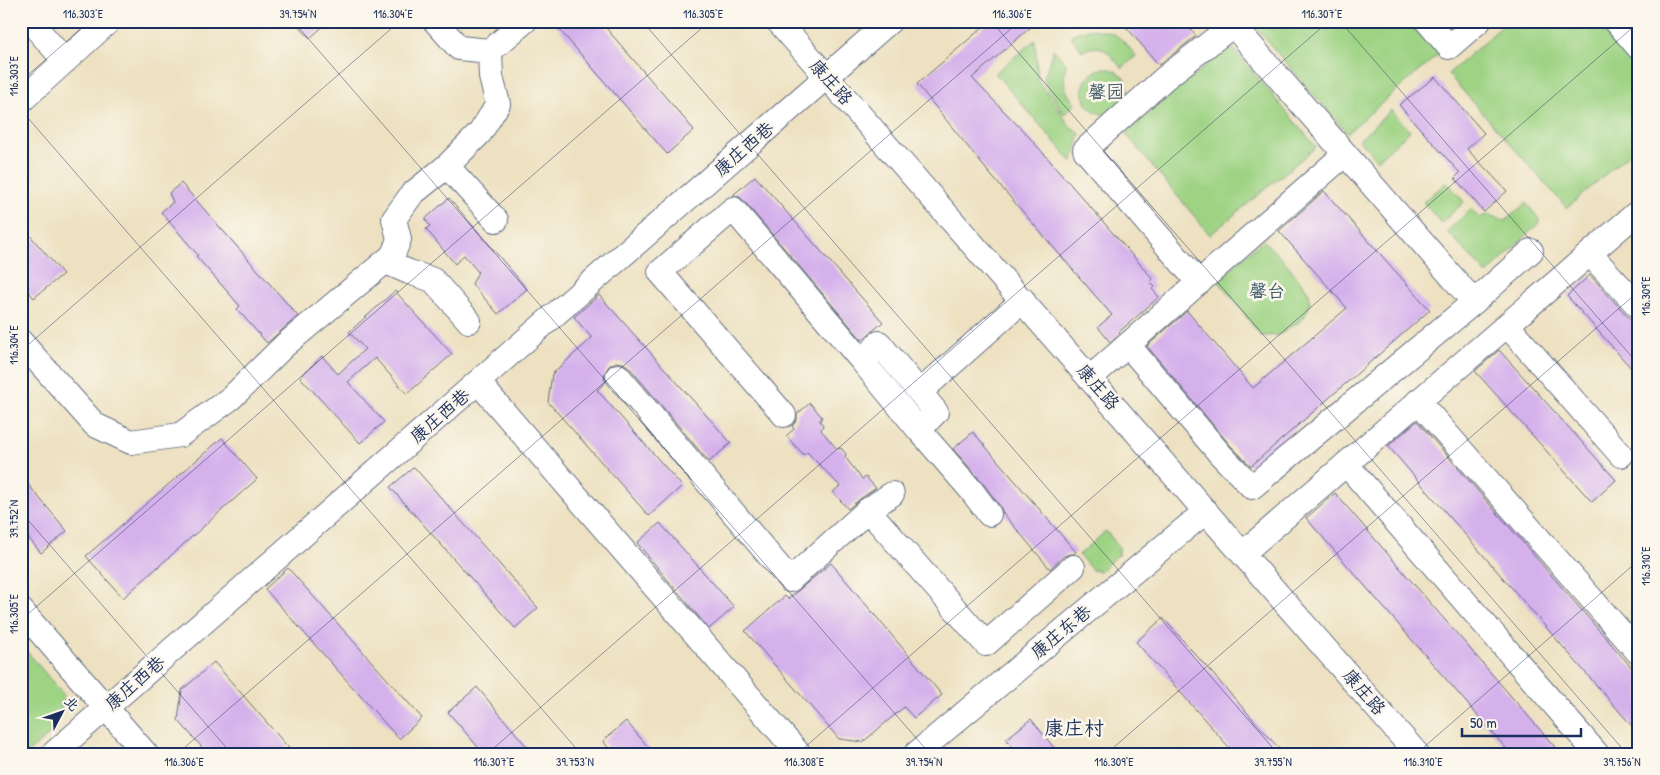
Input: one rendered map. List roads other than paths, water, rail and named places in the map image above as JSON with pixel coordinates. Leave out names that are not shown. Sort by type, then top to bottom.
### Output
[{"type":"street","points":[[30,21],[65,61]]},
{"type":"street","points":[[21,101],[109,21]]},
{"type":"street","points":[[435,21],[459,48],[490,51],[526,21]]},
{"type":"street","name":"康庄路","points":[[778,21],[1417,754]]},
{"type":"street","name":"康庄西巷","points":[[53,754],[890,21]]},
{"type":"street","points":[[1427,21],[1449,47],[1479,21]]},
{"type":"street","points":[[1616,21],[1639,48]]},
{"type":"street","points":[[1199,283],[1084,150],[1163,80],[1232,25],[1474,302]]},
{"type":"street","points":[[21,342],[95,425],[131,442],[180,436],[231,398],[285,345],[394,255],[399,239],[394,219],[412,194],[447,166],[480,132],[498,104],[491,78],[490,51]]},
{"type":"street","points":[[1090,378],[1345,154]]},
{"type":"street","points":[[447,166],[496,220]]},
{"type":"street","points":[[784,415],[660,272],[733,210],[971,490],[989,514]]},
{"type":"street","points":[[1243,553],[1639,211]]},
{"type":"street","points":[[1128,345],[1220,454],[1252,487],[1474,302],[1531,251]]},
{"type":"street","points":[[1590,254],[1639,307]]},
{"type":"street","points":[[386,262],[433,280],[468,321]]},
{"type":"street","points":[[920,392],[1023,300]]},
{"type":"street","points":[[1507,325],[1621,455]]},
{"type":"street","points":[[863,362],[879,343],[936,412],[920,430]]},
{"type":"street","points":[[618,376],[790,580],[868,510],[892,494]]},
{"type":"street","points":[[478,382],[800,754]]},
{"type":"street","points":[[1418,402],[1639,653]]},
{"type":"street","points":[[1346,464],[1597,754]]},
{"type":"street","points":[[868,510],[986,644],[1073,568]]},
{"type":"street","name":"康庄东巷","points":[[916,754],[1206,511]]},
{"type":"street","points":[[21,610],[146,754]]},
{"type":"district","name":"康庄村","points":[[1074,728]]},
{"type":"park label","name":"馨园","points":[[1106,92]]},
{"type":"park label","name":"馨台","points":[[1267,291]]}]
